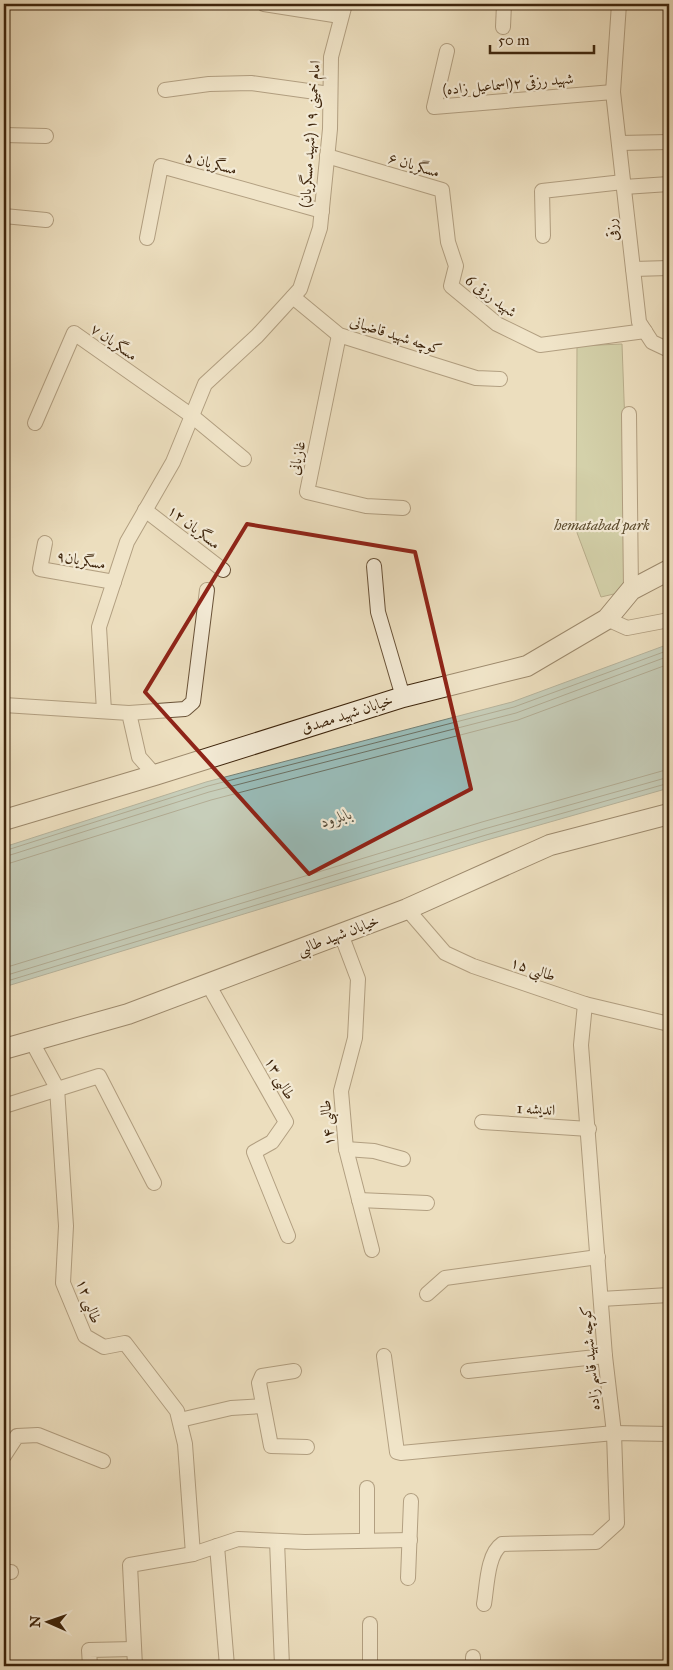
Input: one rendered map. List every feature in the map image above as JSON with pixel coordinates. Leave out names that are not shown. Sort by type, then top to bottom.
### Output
[{"type":"street","points":[[264,4],[343,10]]},
{"type":"street","points":[[503,27],[504,4]]},
{"type":"street","name":"رزقی","points":[[619,4],[613,92],[639,322],[652,342],[669,350]]},
{"type":"street","name":"امام خمینی ۱۹ (شهید مسگریان)","points":[[104,711],[99,627],[127,542],[173,462],[205,384],[257,336],[300,289],[320,228],[327,156],[331,57],[343,10]]},
{"type":"street","name":"شهید رزقی ۲(اسماعیل زاده)","points":[[447,51],[434,107],[613,92]]},
{"type":"street","points":[[165,90],[209,84],[251,83],[330,94]]},
{"type":"street","points":[[4,135],[46,136]]},
{"type":"street","points":[[619,143],[669,142]]},
{"type":"street","name":"مسگریان ۶","points":[[327,156],[442,190],[448,242]]},
{"type":"street","name":"مسگریان ۵","points":[[147,238],[161,166],[322,211]]},
{"type":"street","points":[[543,236],[542,191],[624,184],[669,184]]},
{"type":"street","points":[[4,216],[46,220]]},
{"type":"street","name":"شهید رزقی 6","points":[[448,242],[456,266],[451,286],[497,324],[540,345],[645,331]]},
{"type":"street","points":[[633,269],[669,268]]},
{"type":"street","name":"کوچه شهید قاضیانی","points":[[293,297],[339,335],[476,378],[500,379]]},
{"type":"street","name":"مسگریان ۷","points":[[35,423],[74,333],[192,416]]},
{"type":"street","name":"غازیانی","points":[[339,335],[307,492],[366,506],[403,508]]},
{"type":"street","points":[[629,414],[631,590]]},
{"type":"street","points":[[192,416],[244,458]]},
{"type":"street","name":"مسگریان ۱۲","points":[[145,510],[223,570]]},
{"type":"street","name":"مسگریان۹","points":[[45,544],[40,569],[114,582]]},
{"type":"street","points":[[374,566],[378,612],[402,696]]},
{"type":"street","name":"خیابان شهید مصدق","points":[[4,820],[155,776],[402,696],[527,666],[607,619],[631,590],[669,570]]},
{"type":"street","points":[[4,705],[129,713],[185,709],[193,702],[207,590]]},
{"type":"street","points":[[607,619],[627,628],[669,620]]},
{"type":"street","points":[[129,713],[139,757],[155,776]]},
{"type":"street","name":"خیابان شهید طالبی","points":[[4,1049],[128,1014],[407,909],[550,845],[669,814]]},
{"type":"street","name":"طالبی ۱۵","points":[[407,909],[445,954],[473,966],[585,1004],[669,1024]]},
{"type":"street","name":"طالبی ۱۴","points":[[341,934],[358,979],[355,1038],[341,1091],[346,1149],[372,1250]]},
{"type":"street","name":"طالبی ۱۳","points":[[208,984],[286,1122],[272,1142],[254,1152],[288,1236]]},
{"type":"street","name":"کوچه شهید قاسم زاده","points":[[484,1604],[496,1548],[502,1544],[596,1542],[617,1523],[614,1433],[605,1356],[589,1129],[581,1046],[585,1004]]},
{"type":"street","name":"طالبی ۱۲","points":[[32,1040],[57,1088],[66,1226],[63,1283],[85,1336],[104,1347],[125,1343],[177,1411],[186,1444],[193,1554]]},
{"type":"street","points":[[4,1106],[99,1076],[154,1183]]},
{"type":"street","name":"اندیشه 1","points":[[482,1122],[589,1129]]},
{"type":"street","points":[[346,1149],[374,1151],[403,1159]]},
{"type":"street","points":[[359,1200],[427,1203]]},
{"type":"street","points":[[427,1294],[445,1278],[598,1256]]},
{"type":"street","points":[[601,1299],[669,1296]]},
{"type":"street","points":[[384,1356],[397,1452],[614,1433],[669,1434]]},
{"type":"street","points":[[468,1371],[605,1356]]},
{"type":"street","points":[[294,1371],[262,1376],[259,1383],[271,1446],[307,1447]]},
{"type":"street","points":[[180,1420],[231,1408],[263,1406]]},
{"type":"street","points":[[4,1456],[17,1436],[38,1435],[103,1462]]},
{"type":"street","points":[[367,1488],[367,1539]]},
{"type":"street","points":[[408,1578],[411,1501]]},
{"type":"street","points":[[135,1666],[130,1565],[193,1554],[238,1539],[277,1541],[410,1540]]},
{"type":"street","points":[[277,1541],[282,1666]]},
{"type":"street","points":[[216,1546],[227,1666]]},
{"type":"street","points":[[370,1624],[370,1666]]},
{"type":"street","points":[[90,1666],[89,1650],[134,1648]]},
{"type":"highlighted area","points":[[247,524],[415,552],[471,789],[309,874],[145,692]]},
{"type":"green space","name":"hematabad park","points":[[622,344],[631,590],[601,597],[576,530],[577,346]]},
{"type":"water","name":"بابلرود","points":[[669,644],[669,788],[487,840],[4,987],[4,847],[206,782],[512,702]]}]
